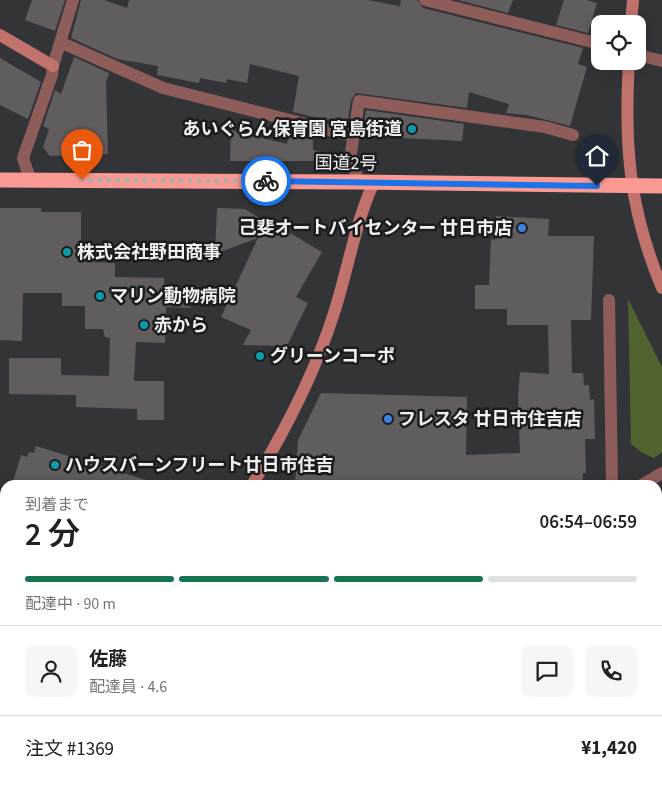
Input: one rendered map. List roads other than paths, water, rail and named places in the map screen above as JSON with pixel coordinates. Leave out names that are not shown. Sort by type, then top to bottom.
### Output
[{"type":"highway","name":"国道2号","points":[[0,180],[662,186]]},
{"type":"street","points":[[30,179],[23,158],[52,75],[73,0]]},
{"type":"street","points":[[425,0],[591,42]]},
{"type":"street","points":[[632,15],[633,0]]},
{"type":"street","points":[[0,34],[53,66]]},
{"type":"street","points":[[62,43],[162,88],[201,100],[353,136]]},
{"type":"street","points":[[646,57],[662,61]]},
{"type":"street","points":[[629,70],[626,125],[631,186],[649,256],[662,288]]},
{"type":"street","points":[[358,182],[350,159],[359,101],[545,127],[574,135]]},
{"type":"street","points":[[255,480],[292,412],[316,361],[336,307],[364,203],[374,182]]},
{"type":"street","points":[[609,300],[612,480]]},
{"type":"street","points":[[650,480],[662,473]]},
{"type":"place","name":"あいぐらん保育園 宮島街道","points":[[412,129]]},
{"type":"place","name":"己斐オートバイセンター 廿日市店","points":[[522,228]]},
{"type":"place","name":"株式会社野田商事","points":[[67,252]]},
{"type":"place","name":"マリン動物病院","points":[[100,296]]},
{"type":"place","name":"赤から","points":[[144,325]]},
{"type":"place","name":"グリーンコーポ","points":[[260,356]]},
{"type":"place","name":"フレスタ 廿日市住吉店","points":[[388,419]]},
{"type":"place","name":"ハウスバーンフリート廿日市住吉","points":[[55,465]]}]
